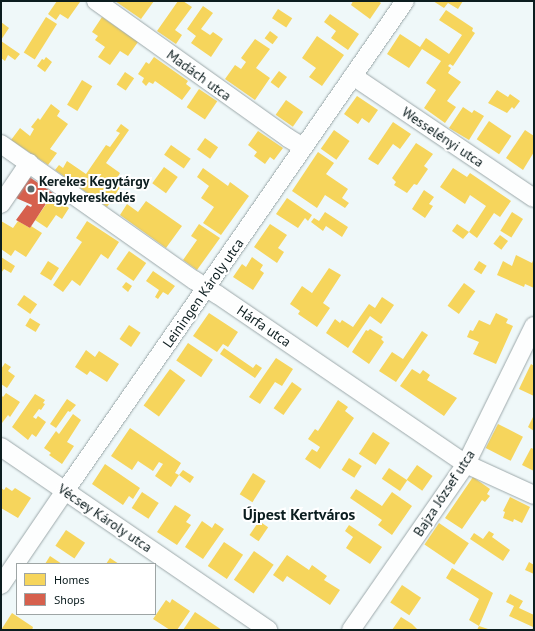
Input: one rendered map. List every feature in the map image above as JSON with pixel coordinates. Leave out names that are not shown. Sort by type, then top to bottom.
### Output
[{"type":"street","name":"Madách utca","points":[[96,1],[288,138],[303,147]]},
{"type":"street","name":"Leiningen Károly utca","points":[[1,585],[64,491],[353,76],[399,3]]},
{"type":"street","name":"Wesselényi utca","points":[[353,76],[534,198]]},
{"type":"street","name":"Hárfa utca","points":[[1,144],[194,280],[207,287],[466,464],[534,495]]},
{"type":"street","points":[[1,204],[29,163]]},
{"type":"street","name":"Bajza József utca","points":[[351,630],[466,464],[534,326]]},
{"type":"street","name":"Vécsey Károly utca","points":[[1,447],[268,630]]},
{"type":"building: Homes","points":[[57,1],[80,2],[68,19],[60,14],[56,20],[48,14]]},
{"type":"building: Homes","points":[[115,1],[154,1],[141,19]]},
{"type":"building: Homes","points":[[178,1],[183,1],[192,7],[175,30],[182,35],[176,44],[157,31]]},
{"type":"building: Homes","points":[[353,1],[378,1],[381,3],[370,19],[351,5]]},
{"type":"building: Homes","points":[[433,1],[463,1],[458,9],[448,3],[444,8]]},
{"type":"building: Homes","points":[[203,6],[213,13],[201,29],[210,35],[213,32],[223,39],[211,57],[191,43],[196,36],[187,29]]},
{"type":"building: Homes","points":[[278,9],[292,18],[286,27],[272,18]]},
{"type":"building: Homes","points":[[446,10],[473,28],[472,31],[475,33],[453,66],[450,64],[448,66],[451,68],[448,73],[461,82],[447,101],[456,107],[445,123],[424,108],[436,90],[426,83],[441,61],[422,49],[409,68],[387,54],[400,34],[420,47],[426,38],[449,54],[462,35],[439,20]]},
{"type":"building: Homes","points":[[330,14],[359,34],[348,50],[331,38],[336,31],[324,22]]},
{"type":"building: Homes","points":[[46,17],[57,24],[35,60],[24,53]]},
{"type":"building: Homes","points":[[102,17],[138,42],[128,56],[120,51],[110,65],[98,57],[105,47],[95,40],[98,36],[92,32]]},
{"type":"building: Homes","points":[[1,22],[9,28],[1,40]]},
{"type":"building: Homes","points":[[270,31],[278,37],[273,44],[265,38]]},
{"type":"building: Homes","points":[[317,36],[344,55],[322,86],[309,77],[316,68],[302,58]]},
{"type":"building: Homes","points":[[255,39],[270,49],[256,68],[270,78],[255,100],[225,79],[235,65],[241,69],[246,62],[241,58]]},
{"type":"building: Homes","points":[[1,41],[20,54],[15,60],[8,55],[5,61],[1,58]]},
{"type":"building: Homes","points":[[46,57],[52,62],[45,72],[37,66],[42,59],[44,60]]},
{"type":"building: Homes","points":[[154,57],[188,81],[186,84],[191,88],[182,100],[155,81],[153,84],[149,82],[146,86],[142,82],[144,78],[138,74],[146,62],[149,64]]},
{"type":"building: Homes","points":[[279,71],[287,77],[279,88],[271,82]]},
{"type":"building: Homes","points":[[125,72],[134,78],[126,91],[117,84]]},
{"type":"building: Homes","points":[[82,80],[92,86],[77,111],[67,105]]},
{"type":"building: Homes","points":[[199,89],[217,101],[205,120],[187,107]]},
{"type":"building: Homes","points":[[497,90],[508,97],[510,94],[520,101],[514,109],[512,107],[507,113],[488,103]]},
{"type":"building: Homes","points":[[357,96],[378,110],[369,123],[362,118],[358,124],[344,114]]},
{"type":"building: Homes","points":[[286,100],[303,112],[293,127],[276,115]]},
{"type":"building: Homes","points":[[51,104],[60,111],[57,116],[68,124],[50,149],[57,153],[48,165],[11,140],[20,128],[30,136],[34,129],[31,127],[38,118],[40,120]]},
{"type":"building: Homes","points":[[463,107],[472,113],[474,110],[484,116],[469,140],[449,128]]},
{"type":"building: Homes","points":[[489,121],[511,136],[499,154],[477,139]]},
{"type":"building: Homes","points":[[393,122],[411,134],[400,149],[393,144],[378,165],[368,159]]},
{"type":"building: Homes","points":[[121,124],[129,130],[106,163],[120,173],[115,182],[121,186],[107,207],[55,170],[59,165],[63,168],[67,161],[86,174],[106,145],[110,147],[120,133],[116,131]]},
{"type":"building: Homes","points":[[334,130],[350,141],[336,160],[321,149]]},
{"type":"building: Homes","points":[[525,130],[534,136],[534,152],[523,170],[506,158]]},
{"type":"building: Homes","points":[[258,131],[283,148],[274,160],[270,157],[265,164],[254,156],[257,152],[248,145]]},
{"type":"building: Homes","points":[[205,138],[218,147],[210,159],[197,149]]},
{"type":"building: Homes","points":[[416,143],[433,154],[424,166],[428,169],[417,185],[414,184],[407,193],[394,185],[396,182],[392,178]]},
{"type":"building: Homes","points":[[171,145],[191,159],[184,169],[164,155]]},
{"type":"building: Homes","points":[[318,152],[334,163],[326,174],[348,189],[342,198],[349,203],[345,208],[325,195],[317,208],[292,191]]},
{"type":"building: Homes","points":[[164,167],[178,177],[166,193],[152,183]]},
{"type":"building: Homes","points":[[203,168],[228,186],[230,182],[249,196],[221,235],[203,223],[214,207],[201,198],[209,186],[197,177]]},
{"type":"building: Homes","points":[[453,168],[467,177],[470,173],[511,201],[500,217],[494,213],[477,238],[469,232],[486,206],[470,195],[465,204],[440,187]]},
{"type":"building: Homes","points":[[424,190],[434,197],[429,204],[433,206],[425,218],[412,209]]},
{"type":"building: Homes","points":[[52,196],[69,208],[62,219],[56,215],[47,228],[35,220]]},
{"type":"building: Homes","points":[[287,198],[312,215],[308,221],[305,218],[298,228],[276,214]]},
{"type":"building: Homes","points":[[146,201],[182,226],[166,248],[120,215],[127,204],[138,212]]},
{"type":"building: Homes","points":[[325,212],[348,227],[342,237],[326,226],[323,231],[311,222],[314,218],[319,221]]},
{"type":"building: Homes","points":[[512,212],[523,219],[511,238],[500,231]]},
{"type":"building: Homes","points":[[1,221],[13,228],[18,221],[30,228],[31,226],[42,233],[26,257],[15,250],[11,256],[1,249]]},
{"type":"building: Homes","points":[[87,221],[119,242],[108,259],[101,254],[80,286],[72,280],[63,292],[53,285],[82,242],[76,238]]},
{"type":"building: Homes","points":[[199,224],[220,238],[197,270],[183,260],[197,240],[191,236]]},
{"type":"building: Homes","points":[[270,224],[287,235],[278,248],[284,252],[277,263],[254,247]]},
{"type":"building: Homes","points":[[457,224],[469,232],[463,239],[452,231]]},
{"type":"building: Homes","points":[[500,235],[508,241],[501,250],[493,244]]},
{"type":"building: Homes","points":[[129,251],[146,263],[134,281],[116,269]]},
{"type":"building: Homes","points":[[516,255],[532,263],[534,258],[534,288],[525,284],[524,287],[497,275],[503,261],[512,266]]},
{"type":"building: Homes","points":[[1,257],[15,266],[11,273],[4,269],[1,273]]},
{"type":"building: Homes","points":[[252,257],[263,265],[260,270],[264,273],[253,290],[233,277],[242,264],[246,267]]},
{"type":"building: Homes","points":[[48,261],[59,268],[51,281],[40,274]]},
{"type":"building: Homes","points":[[479,261],[487,266],[481,274],[474,269]]},
{"type":"building: Homes","points":[[329,268],[341,275],[323,303],[330,308],[317,327],[298,314],[300,311],[290,304],[302,286],[312,293]]},
{"type":"building: Homes","points":[[153,271],[175,286],[168,295],[163,292],[158,299],[155,297],[159,290],[146,281]]},
{"type":"building: Homes","points":[[126,282],[132,286],[128,292],[122,287]]},
{"type":"building: Homes","points":[[464,283],[475,291],[459,314],[448,306]]},
{"type":"building: Homes","points":[[24,295],[37,304],[30,314],[17,305]]},
{"type":"building: Homes","points":[[382,297],[394,305],[381,324],[370,316],[348,348],[326,333],[335,319],[340,323],[342,320],[353,327],[369,304],[375,308]]},
{"type":"building: Homes","points":[[209,313],[238,332],[228,347],[223,344],[217,352],[193,336]]},
{"type":"building: Homes","points":[[496,313],[508,319],[506,323],[513,326],[496,364],[473,354],[479,342],[467,337],[470,330],[473,331],[479,320],[490,325]]},
{"type":"building: Homes","points":[[30,318],[40,324],[36,332],[25,326]]},
{"type":"building: Homes","points":[[129,325],[141,333],[131,347],[119,339]]},
{"type":"building: Homes","points":[[370,329],[383,337],[381,339],[384,342],[369,364],[352,352],[366,330],[368,331]]},
{"type":"building: Homes","points":[[422,331],[428,335],[396,382],[379,371],[392,352],[403,359]]},
{"type":"building: Homes","points":[[188,343],[213,360],[201,377],[176,360]]},
{"type":"building: Homes","points":[[224,348],[253,368],[256,364],[262,368],[255,378],[220,354]]},
{"type":"building: Homes","points":[[86,350],[95,357],[99,351],[119,364],[107,382],[90,371],[87,375],[75,367]]},
{"type":"building: Homes","points":[[276,358],[293,369],[282,386],[275,382],[260,404],[249,397]]},
{"type":"building: Homes","points":[[5,363],[11,367],[8,371],[15,376],[7,388],[1,384],[1,369]]},
{"type":"building: Homes","points":[[531,364],[534,366],[534,396],[519,389]]},
{"type":"building: Homes","points":[[170,369],[185,380],[159,417],[144,405]]},
{"type":"building: Homes","points":[[412,369],[420,374],[423,370],[430,375],[427,380],[457,398],[444,416],[400,386]]},
{"type":"building: Homes","points":[[292,382],[302,389],[283,415],[274,408]]},
{"type":"building: Homes","points":[[6,393],[20,402],[10,417],[8,415],[2,423],[1,395],[3,397]]},
{"type":"building: Homes","points":[[35,394],[45,400],[43,403],[45,404],[33,417],[36,419],[38,416],[46,422],[36,437],[32,434],[28,440],[12,427]]},
{"type":"building: Homes","points":[[67,399],[76,405],[70,412],[68,411],[56,428],[50,424]]},
{"type":"building: Homes","points":[[338,400],[348,407],[345,411],[354,418],[320,469],[305,459],[312,449],[317,452],[320,447],[308,439],[315,429],[318,431]]},
{"type":"building: Homes","points":[[73,414],[81,420],[67,442],[74,446],[62,464],[49,455],[51,453],[44,448],[56,431],[59,434]]},
{"type":"building: Homes","points":[[534,415],[534,431],[528,427]]},
{"type":"building: Homes","points":[[498,424],[523,437],[511,461],[486,448]]},
{"type":"building: Homes","points":[[130,428],[181,463],[175,473],[179,475],[171,487],[155,476],[163,464],[159,462],[153,471],[138,461],[132,470],[111,456]]},
{"type":"building: Homes","points":[[373,432],[390,443],[376,465],[359,454]]},
{"type":"building: Homes","points":[[531,448],[534,449],[534,471],[522,465]]},
{"type":"building: Homes","points":[[349,458],[362,466],[354,478],[342,470]]},
{"type":"building: Homes","points":[[105,464],[140,488],[133,499],[129,496],[123,505],[92,484]]},
{"type":"building: Homes","points":[[417,465],[433,476],[422,491],[407,480]]},
{"type":"building: Homes","points":[[389,468],[407,480],[400,491],[382,479]]},
{"type":"building: Homes","points":[[183,470],[194,477],[190,483],[179,475]]},
{"type":"building: Homes","points":[[253,473],[266,481],[252,502],[240,494]]},
{"type":"building: Homes","points":[[473,477],[490,489],[487,494],[490,496],[485,502],[482,500],[462,529],[445,518]]},
{"type":"building: Homes","points":[[6,487],[12,491],[15,488],[31,498],[18,518],[1,508],[1,488],[4,490]]},
{"type":"building: Homes","points":[[356,489],[382,506],[392,492],[412,506],[392,535],[378,525],[382,520],[350,498]]},
{"type":"building: Homes","points":[[142,492],[159,503],[148,519],[132,508]]},
{"type":"building: Homes","points":[[510,497],[530,507],[522,523],[514,519],[513,522],[503,518],[505,512],[503,511]]},
{"type":"building: Homes","points":[[175,505],[191,515],[186,522],[191,525],[177,545],[157,532]]},
{"type":"building: Homes","points":[[202,521],[212,528],[215,523],[224,529],[203,559],[185,547]]},
{"type":"building: Homes","points":[[259,521],[268,527],[259,541],[249,535]]},
{"type":"building: Homes","points":[[439,523],[469,543],[454,565],[424,545]]},
{"type":"building: Homes","points":[[349,525],[382,547],[370,564],[346,548],[353,537],[345,531]]},
{"type":"building: Homes","points":[[66,530],[85,543],[74,559],[55,546]]},
{"type":"building: Homes","points":[[489,531],[494,534],[492,537],[510,550],[503,561],[470,539],[474,533],[483,539]]},
{"type":"building: Homes","points":[[224,542],[243,555],[227,579],[208,566]]},
{"type":"building: Homes","points":[[254,551],[274,565],[254,593],[234,580]]},
{"type":"building: Homes","points":[[287,555],[309,570],[312,565],[327,576],[324,580],[340,590],[330,605],[287,576],[283,582],[273,575]]},
{"type":"building: Homes","points":[[50,556],[60,563],[46,563]]},
{"type":"building: Homes","points":[[110,558],[118,563],[107,563]]},
{"type":"building: Homes","points":[[529,562],[534,565],[534,574],[525,570]]},
{"type":"building: Homes","points":[[452,568],[493,593],[479,626],[469,620],[479,599],[446,578]]},
{"type":"building: Homes","points":[[402,585],[421,598],[409,615],[390,602]]},
{"type":"building: Homes","points":[[510,594],[523,601],[519,608],[534,615],[534,630],[532,630],[533,627],[509,616],[514,606],[506,602]]},
{"type":"building: Homes","points":[[172,599],[190,611],[177,630],[170,630],[153,619],[166,600],[170,603]]},
{"type":"building: Homes","points":[[195,612],[222,630],[183,630]]},
{"type":"building: Homes","points":[[12,613],[33,627],[32,630],[1,630]]},
{"type":"building: Homes","points":[[401,617],[412,624],[418,630],[392,630]]},
{"type":"building: Homes","points":[[479,626],[491,630],[477,630]]},
{"type":"building: Shops","points":[[28,176],[53,193],[30,228],[16,220],[27,205],[31,207],[32,205],[16,198]]},
{"type":"place","name":"Kerekes Kegytárgy Nagykereskedés","points":[[31,189]]},
{"type":"district","name":"Újpest Kertváros","points":[[299,514]]}]
